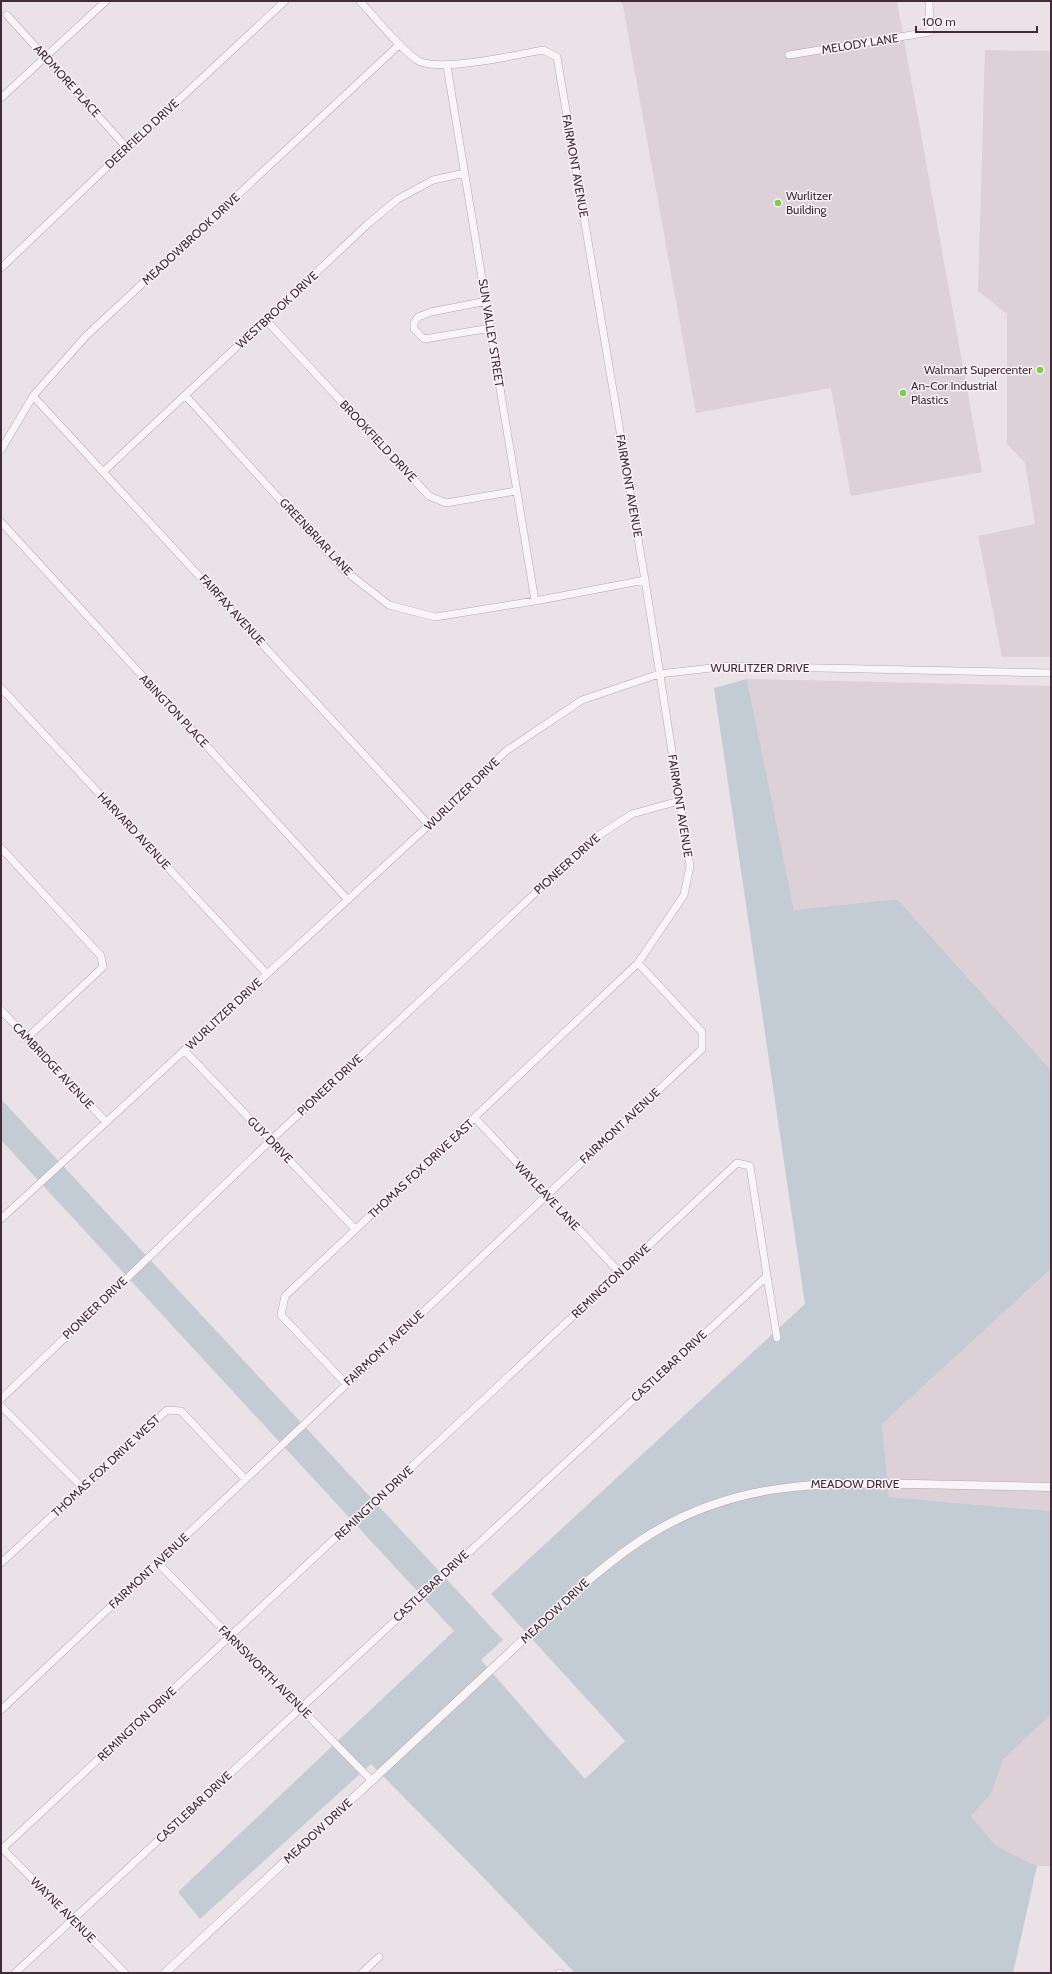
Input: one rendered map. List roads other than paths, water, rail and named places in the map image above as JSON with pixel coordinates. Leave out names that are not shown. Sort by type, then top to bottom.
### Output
[{"type":"street","points":[[1,98],[106,1]]},
{"type":"street","name":"DEERFIELD DRIVE","points":[[1,268],[285,1]]},
{"type":"street","name":"FAIRMONT AVENUE","points":[[1,1710],[702,1049],[702,1032],[638,963],[684,895],[690,866],[645,580],[557,57],[543,50],[447,66],[421,62],[400,44],[360,1]]},
{"type":"street","name":"MELODY LANE","points":[[789,55],[930,32],[929,1]]},
{"type":"street","name":"ARDMORE PLACE","points":[[7,14],[127,148]]},
{"type":"street","name":"MEADOWBROOK DRIVE","points":[[1,450],[33,396],[86,336],[400,44]]},
{"type":"street","name":"SUN VALLEY STREET","points":[[447,66],[487,301],[516,491],[535,601]]},
{"type":"street","name":"WESTBROOK DRIVE","points":[[104,471],[369,223],[398,200],[433,180],[465,173]]},
{"type":"street","points":[[487,301],[424,314],[414,323],[414,329],[424,339],[491,328]]},
{"type":"street","name":"BROOKFIELD DRIVE","points":[[266,320],[429,496],[446,504],[516,491]]},
{"type":"street","name":"GREENBRIAR LANE","points":[[185,395],[344,570],[389,605],[435,617],[535,601],[645,580]]},
{"type":"street","name":"FAIRFAX AVENUE","points":[[33,396],[104,471],[429,825]]},
{"type":"street","name":"ABINGTON PLACE","points":[[1,522],[348,900]]},
{"type":"street","name":"WURLITZER DRIVE","points":[[1,1219],[429,825],[506,751],[582,700],[659,674],[729,666],[1051,673]]},
{"type":"street","name":"HARVARD AVENUE","points":[[1,688],[267,974]]},
{"type":"street","name":"PIONEER DRIVE","points":[[1,1399],[270,1141],[593,839],[632,814],[679,801]]},
{"type":"street","points":[[1,848],[101,956],[103,967],[28,1038]]},
{"type":"street","name":"THOMAS FOX DRIVE EAST","points":[[346,1384],[281,1315],[285,1296],[638,963]]},
{"type":"street","name":"CAMBRIDGE AVENUE","points":[[1,1010],[106,1122]]},
{"type":"street","name":"GUY DRIVE","points":[[184,1050],[355,1229]]},
{"type":"street","name":"WAYLEAVE LANE","points":[[475,1118],[620,1273]]},
{"type":"street","name":"REMINGTON DRIVE","points":[[2,1848],[737,1163],[750,1166],[767,1276]]},
{"type":"street","points":[[767,1276],[777,1338]]},
{"type":"street","name":"CASTLEBAR DRIVE","points":[[15,1973],[767,1276]]},
{"type":"street","points":[[1,1406],[82,1487]]},
{"type":"street","name":"THOMAS FOX DRIVE WEST","points":[[1,1563],[166,1410],[181,1411],[245,1479]]},
{"type":"street","name":"MEADOW DRIVE","points":[[165,1973],[599,1570],[650,1534],[694,1512],[729,1499],[757,1492],[817,1483],[841,1482],[1051,1487]]},
{"type":"street","name":"FARNSWORTH AVENUE","points":[[158,1563],[372,1781]]},
{"type":"street","name":"WAYNE AVENUE","points":[[2,1848],[74,1919],[125,1973]]},
{"type":"street","points":[[362,1973],[379,1957]]},
{"type":"place","name":"Wurlitzer Building","points":[[778,203]]},
{"type":"place","name":"Walmart Supercenter","points":[[1040,370]]},
{"type":"place","name":"An-Cor Industrial Plastics","points":[[903,393]]}]
